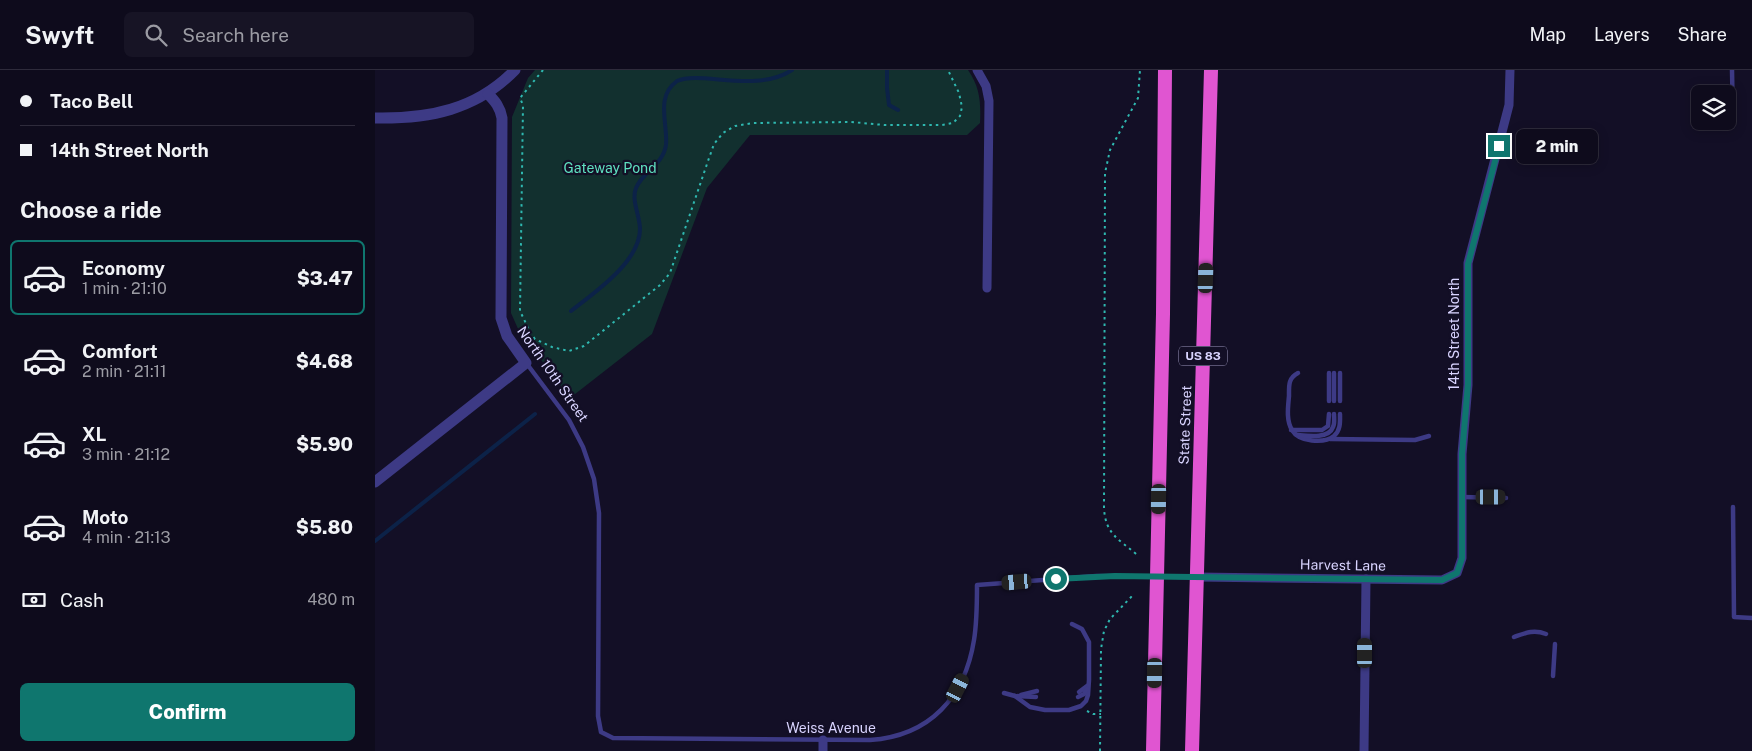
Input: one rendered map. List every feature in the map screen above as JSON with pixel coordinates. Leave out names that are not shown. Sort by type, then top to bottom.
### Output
[{"type":"highway","name":"State Street","points":[[1153,751],[1163,314],[1165,70]]},
{"type":"highway","name":"State Street","points":[[1192,751],[1211,70]]},
{"type":"street","points":[[375,118],[400,118],[433,114],[469,103],[488,94],[515,70]]},
{"type":"street","points":[[977,70],[986,86],[989,101],[987,288]]},
{"type":"street","name":"14th Street North","points":[[1457,573],[1462,558],[1463,448],[1468,384],[1468,264],[1509,105],[1510,70]]},
{"type":"street","name":"North 10th Street","points":[[488,94],[500,110],[502,118],[501,318],[507,336],[526,363]]},
{"type":"street","points":[[375,482],[526,363]]},
{"type":"street","name":"Harvest Lane","points":[[1197,577],[1442,580],[1457,573]]},
{"type":"street","points":[[1364,751],[1366,580]]},
{"type":"street","points":[[823,740],[823,751]]},
{"type":"lane","points":[[1732,70],[1732,85]]},
{"type":"lane","name":"North 10th Street","points":[[526,363],[569,420],[583,447],[594,479],[599,513],[598,716],[601,732]]},
{"type":"lane","points":[[1298,373],[1292,377],[1289,384],[1288,421],[1293,432],[1303,439],[1415,440],[1429,436]]},
{"type":"lane","points":[[1334,373],[1334,401],[1334,373]]},
{"type":"lane","points":[[1293,432],[1322,430],[1328,426],[1331,414]]},
{"type":"lane","points":[[1326,439],[1334,436],[1337,432],[1340,414]]},
{"type":"lane","points":[[1462,497],[1505,498]]},
{"type":"lane","points":[[1733,507],[1734,618],[1752,618]]},
{"type":"lane","name":"Weiss Avenue","points":[[601,732],[606,736],[617,739],[870,740],[893,738],[922,726],[938,713],[958,688],[968,666],[972,651],[977,621],[977,586],[1096,576],[1197,577]]},
{"type":"lane","points":[[1015,696],[1030,707],[1045,710],[1069,710],[1081,706],[1086,701],[1089,680],[1088,637],[1082,629],[1072,624]]},
{"type":"lane","points":[[1514,637],[1539,631],[1545,634]]},
{"type":"lane","points":[[1553,676],[1555,644]]},
{"type":"lane","points":[[1079,692],[1085,688],[1089,680]]},
{"type":"lane","points":[[1077,697],[1086,691],[1089,680]]},
{"type":"lane","points":[[1004,693],[1015,696],[1036,694]]},
{"type":"path","points":[[543,70],[520,98],[523,105],[520,311],[535,339],[552,347],[569,351],[584,346],[660,285],[670,272],[708,161],[715,144],[723,133],[735,126],[753,123],[851,122],[884,125],[942,125],[953,122],[960,116],[962,107],[959,93],[948,70]]},
{"type":"path","points":[[1136,554],[1114,538],[1105,516],[1105,173],[1110,150],[1138,98],[1140,70]]},
{"type":"path","points":[[1101,751],[1101,650],[1104,631],[1110,619],[1133,594]]},
{"type":"path","points":[[1081,706],[1088,712],[1101,714]]},
{"type":"green space","name":"Gateway Pond","points":[[535,70],[968,70],[979,95],[980,123],[967,135],[750,135],[707,188],[652,334],[570,398],[519,331],[511,313],[512,117],[528,78]]},
{"type":"waterway","points":[[571,311],[614,276],[624,265],[638,241],[640,229],[635,203],[636,188],[664,152],[666,145],[664,102],[670,87],[677,81],[687,78],[762,80],[777,77],[792,70]]},
{"type":"waterway","points":[[887,70],[889,105],[898,110]]},
{"type":"waterway","points":[[375,541],[535,414]]},
{"type":"route","points":[[1056,579],[1096,576],[1146,576],[1442,580],[1457,573],[1462,558],[1462,454],[1468,392],[1468,264],[1499,146]]}]
